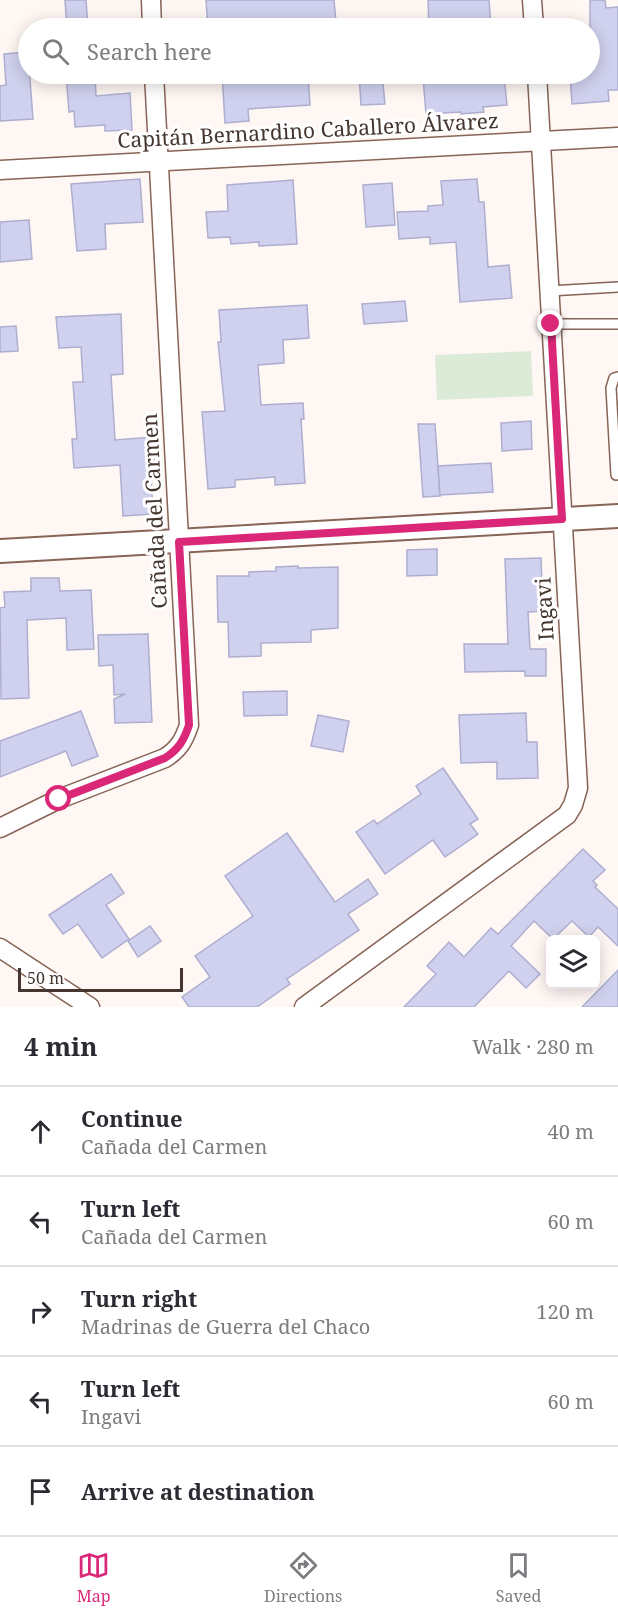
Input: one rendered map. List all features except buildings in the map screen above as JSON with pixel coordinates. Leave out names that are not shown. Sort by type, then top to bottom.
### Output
[{"type":"street","points":[[150,0],[151,18]]},
{"type":"street","points":[[532,0],[533,18]]},
{"type":"street","name":"Cañada del Carmen","points":[[0,828],[59,799],[165,758],[177,750],[189,725],[155,84]]},
{"type":"street","name":"Ingavi","points":[[304,1007],[567,815],[578,788],[537,84]]},
{"type":"street","name":"Capitán Bernardino Caballero Álvarez","points":[[0,170],[618,137]]},
{"type":"street","points":[[0,551],[618,516]]},
{"type":"street","points":[[0,948],[90,1007]]},
{"type":"lane","points":[[549,291],[618,286]]},
{"type":"lane","points":[[551,324],[618,324]]},
{"type":"lane","points":[[616,475],[611,388],[614,378],[618,376]]},
{"type":"green space","points":[[531,351],[533,396],[437,400],[435,355]]},
{"type":"route","points":[[59,799],[165,758],[177,750],[185,737],[189,725],[179,542],[562,519],[551,324]]}]
